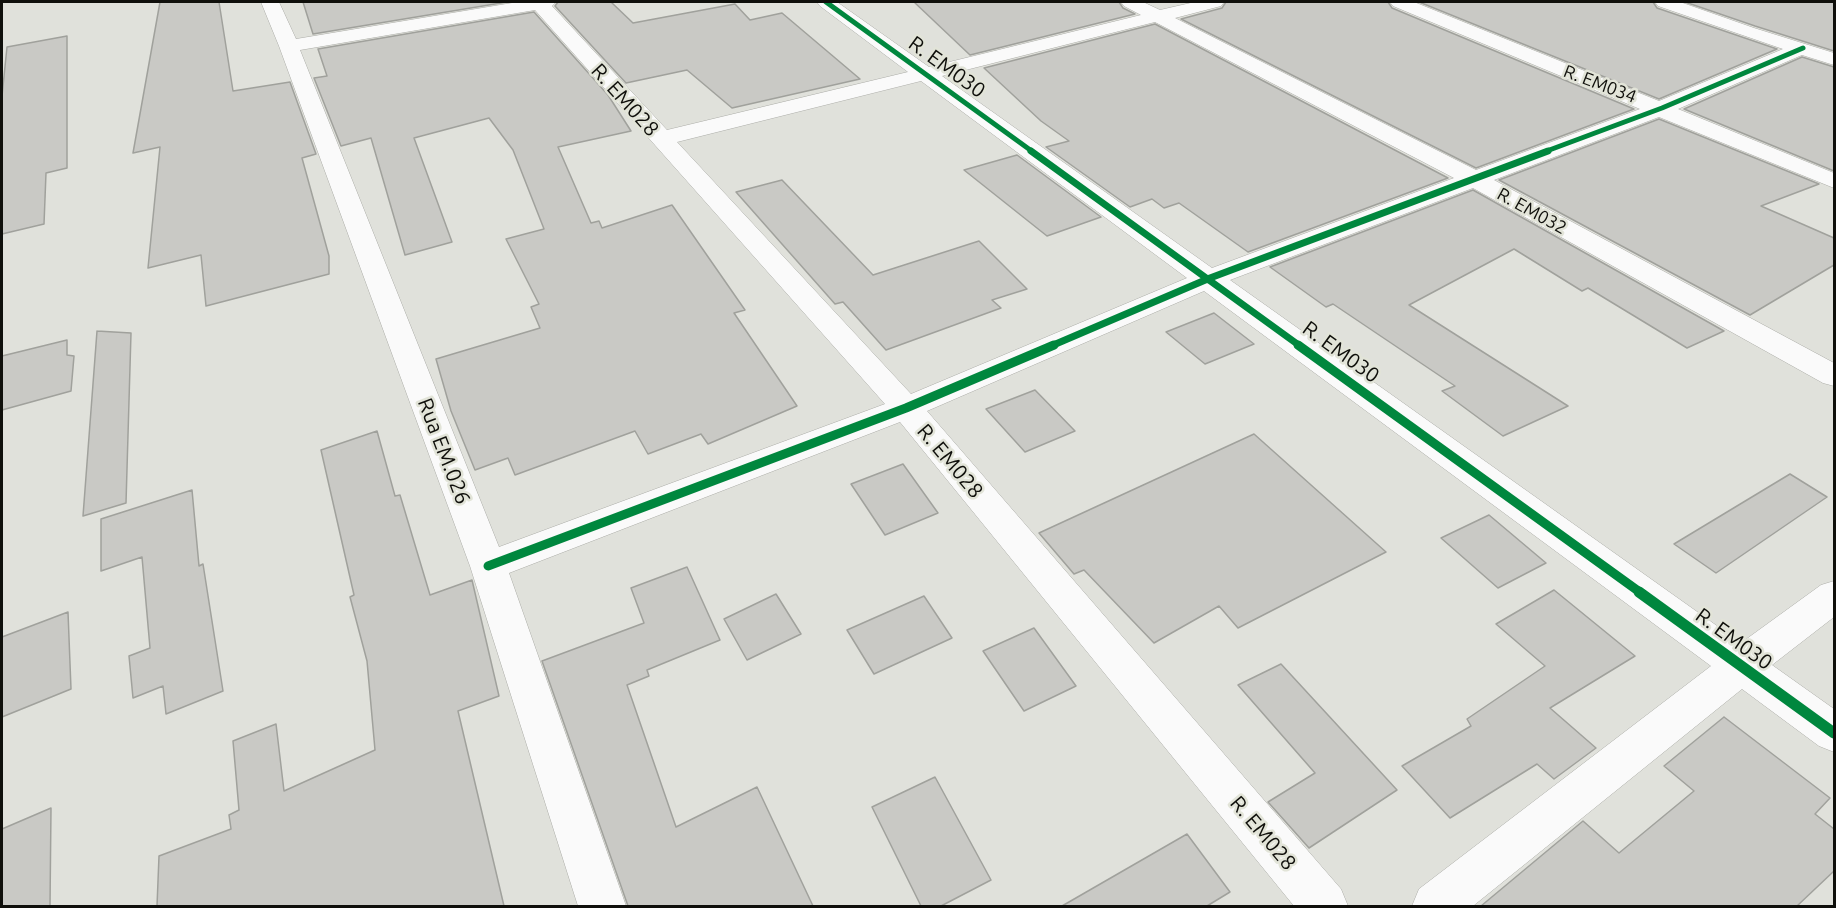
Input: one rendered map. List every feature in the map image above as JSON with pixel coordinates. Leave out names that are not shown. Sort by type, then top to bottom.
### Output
[{"type":"street","name":"Rua EM.026","points":[[270,2],[289,46],[488,566],[602,906]]},
{"type":"street","points":[[289,46],[541,2]]},
{"type":"street","name":"R. EM028","points":[[541,2],[660,139],[906,408],[1324,906]]},
{"type":"street","name":"R. EM030","points":[[826,2],[1210,278],[1834,733]]},
{"type":"street","name":"R. EM032","points":[[1130,2],[1473,178],[1834,376]]},
{"type":"street","points":[[660,139],[1215,2]]},
{"type":"street","name":"R. EM034","points":[[1399,2],[1662,108],[1834,181]]},
{"type":"street","points":[[1664,2],[1834,60]]},
{"type":"street","points":[[488,566],[906,408],[1210,278],[1662,108],[1803,48]]},
{"type":"street","points":[[1436,906],[1741,666],[1834,596]]},
{"type":"building","points":[[160,2],[219,2],[233,91],[290,82],[316,154],[302,158],[329,256],[329,274],[206,306],[201,255],[148,268],[160,147],[133,153]]},
{"type":"building","points":[[303,2],[507,2],[313,34]]},
{"type":"building","points":[[558,2],[611,2],[633,23],[735,4],[750,20],[782,13],[860,79],[732,108],[687,70],[626,83],[555,6]]},
{"type":"building","points":[[914,2],[1119,2],[1123,8],[1135,14],[970,55]]},
{"type":"building","points":[[1226,2],[1388,2],[1392,8],[1634,109],[1476,168],[1181,19],[1222,8]]},
{"type":"building","points":[[1419,2],[1653,2],[1657,8],[1777,49],[1659,99]]},
{"type":"building","points":[[1685,2],[1834,2],[1834,51],[1755,26]]},
{"type":"building","points":[[534,12],[608,95],[631,131],[558,147],[591,223],[599,221],[602,228],[672,205],[745,310],[734,313],[797,406],[708,444],[701,434],[648,454],[635,431],[515,475],[508,458],[475,470],[451,411],[436,359],[540,328],[531,307],[539,304],[506,239],[544,229],[513,150],[489,118],[414,138],[452,242],[405,255],[371,138],[341,146],[314,78],[327,76],[318,49]]},
{"type":"building","points":[[1155,24],[1448,178],[1248,252],[1179,203],[1164,208],[1152,199],[1130,207],[1046,147],[1069,141],[1041,121],[984,68]]},
{"type":"building","points":[[67,36],[67,168],[46,173],[44,224],[2,234],[2,96],[7,47]]},
{"type":"building","points":[[1802,57],[1834,67],[1834,171],[1684,109]]},
{"type":"building","points":[[1659,119],[1819,184],[1761,206],[1834,238],[1834,265],[1750,315],[1499,180]]},
{"type":"building","points":[[1017,155],[1101,217],[1047,236],[964,170]]},
{"type":"building","points":[[782,180],[873,275],[979,241],[1027,289],[992,300],[1001,308],[886,350],[843,302],[835,304],[736,192]]},
{"type":"building","points":[[1473,190],[1724,331],[1687,348],[1588,288],[1582,291],[1514,249],[1409,305],[1568,406],[1503,436],[1442,391],[1455,386],[1333,304],[1326,307],[1270,267]]},
{"type":"building","points":[[1214,313],[1254,344],[1205,364],[1166,332]]},
{"type":"building","points":[[97,331],[131,333],[126,503],[83,516]]},
{"type":"building","points":[[67,340],[67,355],[74,356],[71,391],[2,410],[2,356]]},
{"type":"building","points":[[1035,390],[1075,431],[1025,452],[986,409]]},
{"type":"building","points":[[377,431],[395,496],[400,495],[430,595],[472,580],[499,696],[458,711],[504,906],[157,906],[159,856],[231,829],[229,815],[239,810],[233,741],[276,724],[284,791],[375,750],[367,661],[350,597],[354,595],[321,450]]},
{"type":"building","points":[[1254,434],[1386,552],[1238,628],[1219,606],[1154,643],[1084,570],[1074,574],[1039,533]]},
{"type":"building","points":[[903,464],[938,513],[885,535],[851,484]]},
{"type":"building","points":[[1790,474],[1827,497],[1716,573],[1674,544]]},
{"type":"building","points":[[192,490],[199,566],[203,564],[223,691],[166,714],[163,686],[133,698],[129,656],[150,648],[142,557],[101,571],[101,519]]},
{"type":"building","points":[[1489,515],[1546,563],[1498,588],[1441,538]]},
{"type":"building","points":[[687,567],[720,640],[647,670],[649,676],[627,685],[676,827],[757,787],[813,906],[628,906],[542,661],[644,623],[631,588]]},
{"type":"building","points":[[1554,590],[1635,656],[1550,708],[1596,748],[1554,779],[1537,764],[1450,818],[1402,766],[1471,726],[1467,719],[1545,666],[1496,624]]},
{"type":"building","points":[[776,594],[801,634],[747,660],[724,619]]},
{"type":"building","points":[[924,596],[952,638],[874,674],[847,630]]},
{"type":"building","points":[[68,612],[71,689],[2,717],[2,637]]},
{"type":"building","points":[[1034,628],[1076,686],[1024,711],[983,651]]},
{"type":"building","points":[[1281,664],[1397,790],[1309,848],[1268,802],[1315,773],[1238,685]]},
{"type":"building","points":[[1724,717],[1830,798],[1815,814],[1834,829],[1834,871],[1797,906],[1481,906],[1583,821],[1619,853],[1694,791],[1664,766]]},
{"type":"building","points":[[935,777],[991,880],[941,906],[921,906],[872,807]]},
{"type":"building","points":[[51,808],[50,906],[2,906],[2,829]]},
{"type":"building","points":[[1187,834],[1230,892],[1207,906],[1062,906]]},
{"type":"cycle path","points":[[826,2],[1834,733]]},
{"type":"cycle path","points":[[488,566],[906,408],[1210,278],[1662,108],[1803,48]]}]
